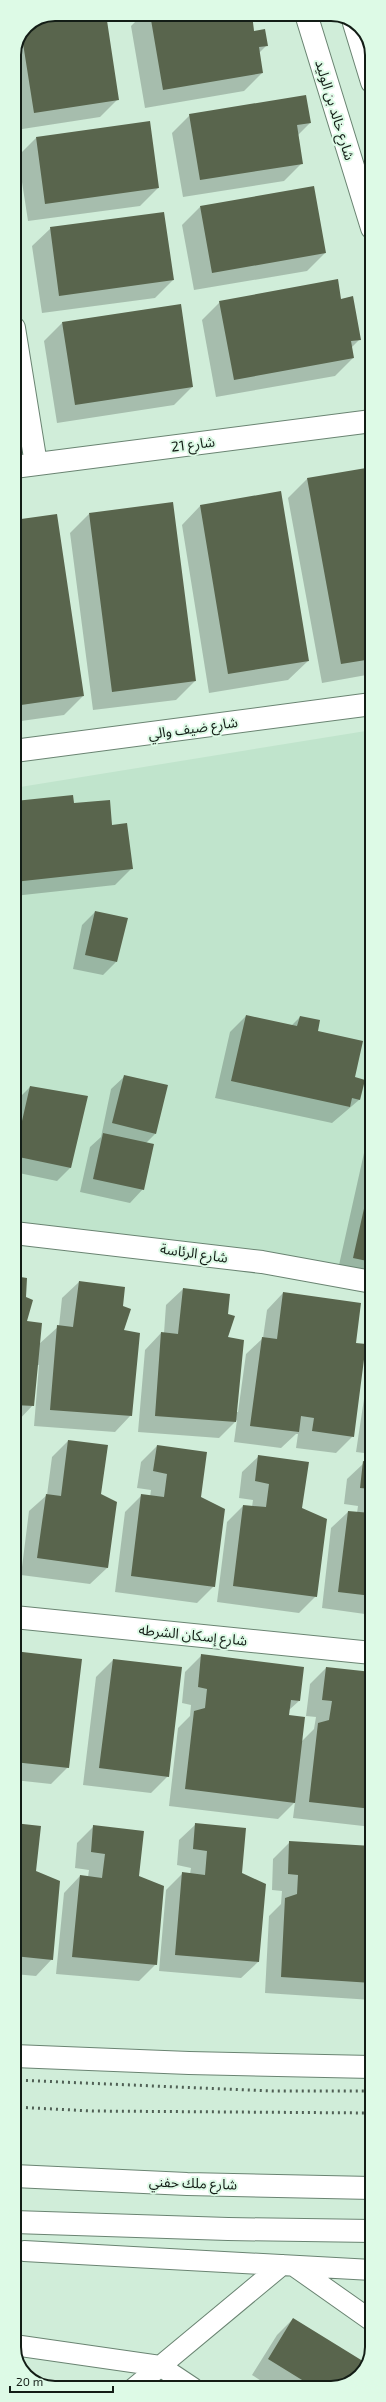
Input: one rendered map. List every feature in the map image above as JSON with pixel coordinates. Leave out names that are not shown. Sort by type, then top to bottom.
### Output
[{"type":"main road","name":"شارع خالد بن الوليد","points":[[308,21],[365,205]]},
{"type":"main road","points":[[357,33],[365,59]]},
{"type":"main road","points":[[21,371],[36,464]]},
{"type":"main road","name":"شارع 21","points":[[21,466],[365,422]]},
{"type":"main road","name":"شارع ضيف والي","points":[[21,750],[365,705]]},
{"type":"main road","name":"شارع الرئاسة","points":[[21,1234],[262,1262],[365,1281]]},
{"type":"main road","name":"شارع إسكان الشرطه","points":[[21,1618],[365,1652]]},
{"type":"main road","points":[[21,2056],[189,2063],[365,2067]]},
{"type":"main road","name":"شارع ملك حفني","points":[[21,2176],[187,2184],[365,2188]]},
{"type":"main road","points":[[21,2222],[228,2229],[365,2231]]},
{"type":"lane","points":[[24,2251],[365,2270]]},
{"type":"lane","points":[[288,2266],[365,2316]]},
{"type":"lane","points":[[142,2381],[288,2266]]},
{"type":"lane","points":[[21,2346],[160,2366],[182,2381]]},
{"type":"shaded area","points":[[365,731],[365,1272],[21,1227],[21,787]]},
{"type":"building","points":[[107,21],[119,100],[34,113],[23,45],[27,36],[36,27],[49,22]]},
{"type":"building","points":[[151,21],[253,21],[254,31],[265,29],[268,46],[259,47],[263,73],[163,90]]},
{"type":"building","points":[[306,95],[311,123],[297,125],[303,164],[200,180],[189,114]]},
{"type":"building","points":[[150,121],[159,188],[45,204],[36,137]]},
{"type":"building","points":[[314,186],[326,253],[212,273],[200,206]]},
{"type":"building","points":[[164,212],[174,280],[59,296],[50,227]]},
{"type":"building","points":[[338,279],[341,299],[353,296],[361,340],[351,341],[354,358],[234,380],[219,301]]},
{"type":"building","points":[[181,304],[193,387],[75,405],[62,322]]},
{"type":"building","points":[[365,468],[365,660],[341,664],[307,478]]},
{"type":"building","points":[[281,491],[309,661],[228,674],[200,505]]},
{"type":"building","points":[[173,502],[196,681],[112,692],[89,513]]},
{"type":"building","points":[[57,514],[84,696],[21,705],[21,519]]},
{"type":"building","points":[[73,795],[74,803],[110,800],[112,825],[127,823],[133,869],[21,881],[21,800]]},
{"type":"building","points":[[95,911],[128,918],[117,962],[85,955]]},
{"type":"building","points":[[246,1015],[297,1026],[300,1016],[320,1020],[318,1031],[363,1041],[355,1077],[365,1080],[360,1100],[352,1098],[350,1107],[231,1081]]},
{"type":"building","points":[[124,1075],[168,1085],[156,1134],[112,1123]]},
{"type":"building","points":[[30,1086],[88,1096],[71,1168],[21,1157],[21,1125]]},
{"type":"building","points":[[103,1133],[154,1144],[144,1190],[93,1179]]},
{"type":"building","points":[[365,1204],[365,1261],[353,1258]]},
{"type":"building","points":[[21,1277],[27,1278],[26,1297],[33,1300],[27,1321],[42,1323],[34,1406],[21,1405]]},
{"type":"building","points":[[79,1281],[125,1287],[123,1306],[131,1309],[124,1330],[140,1333],[132,1416],[50,1410],[57,1325],[73,1327]]},
{"type":"building","points":[[183,1288],[230,1294],[228,1314],[235,1316],[228,1337],[244,1340],[236,1422],[155,1416],[161,1332],[178,1334]]},
{"type":"building","points":[[283,1292],[361,1303],[356,1343],[365,1344],[365,1352],[354,1437],[312,1431],[314,1418],[301,1416],[299,1432],[250,1426],[262,1337],[277,1339]]},
{"type":"building","points":[[68,1440],[108,1445],[101,1494],[117,1502],[108,1568],[37,1558],[46,1494],[61,1496]]},
{"type":"building","points":[[157,1445],[207,1452],[201,1497],[225,1509],[215,1587],[131,1576],[141,1494],[164,1497],[167,1474],[153,1471]]},
{"type":"building","points":[[258,1455],[309,1462],[302,1508],[327,1519],[317,1597],[233,1586],[243,1505],[266,1507],[269,1484],[255,1481]]},
{"type":"building","points":[[363,1461],[365,1461],[365,1488],[360,1488]]},
{"type":"building","points":[[348,1511],[365,1512],[365,1595],[338,1592]]},
{"type":"building","points":[[21,1652],[82,1659],[69,1768],[21,1763]]},
{"type":"building","points":[[201,1654],[304,1667],[300,1701],[291,1700],[289,1715],[305,1717],[295,1803],[185,1789],[194,1711],[205,1708],[207,1689],[198,1687]]},
{"type":"building","points":[[113,1659],[182,1667],[169,1777],[99,1768]]},
{"type":"building","points":[[326,1667],[365,1671],[365,1808],[309,1802],[318,1723],[329,1720],[332,1701],[322,1700]]},
{"type":"building","points":[[195,1823],[246,1828],[242,1873],[266,1884],[259,1962],[175,1955],[182,1872],[205,1875],[207,1851],[193,1849]]},
{"type":"building","points":[[21,1824],[41,1826],[36,1871],[60,1881],[53,1960],[21,1957]]},
{"type":"building","points":[[93,1825],[144,1831],[139,1876],[164,1886],[157,1965],[72,1957],[80,1875],[102,1878],[105,1854],[91,1852]]},
{"type":"building","points":[[289,1841],[365,1846],[365,1983],[281,1977],[285,1898],[297,1894],[298,1875],[288,1874]]},
{"type":"building","points":[[293,2318],[362,2360],[353,2372],[342,2379],[335,2381],[304,2381],[268,2359]]},
{"type":"railway","points":[[21,2080],[272,2091],[365,2091]]},
{"type":"railway","points":[[21,2107],[92,2111],[365,2113]]}]
